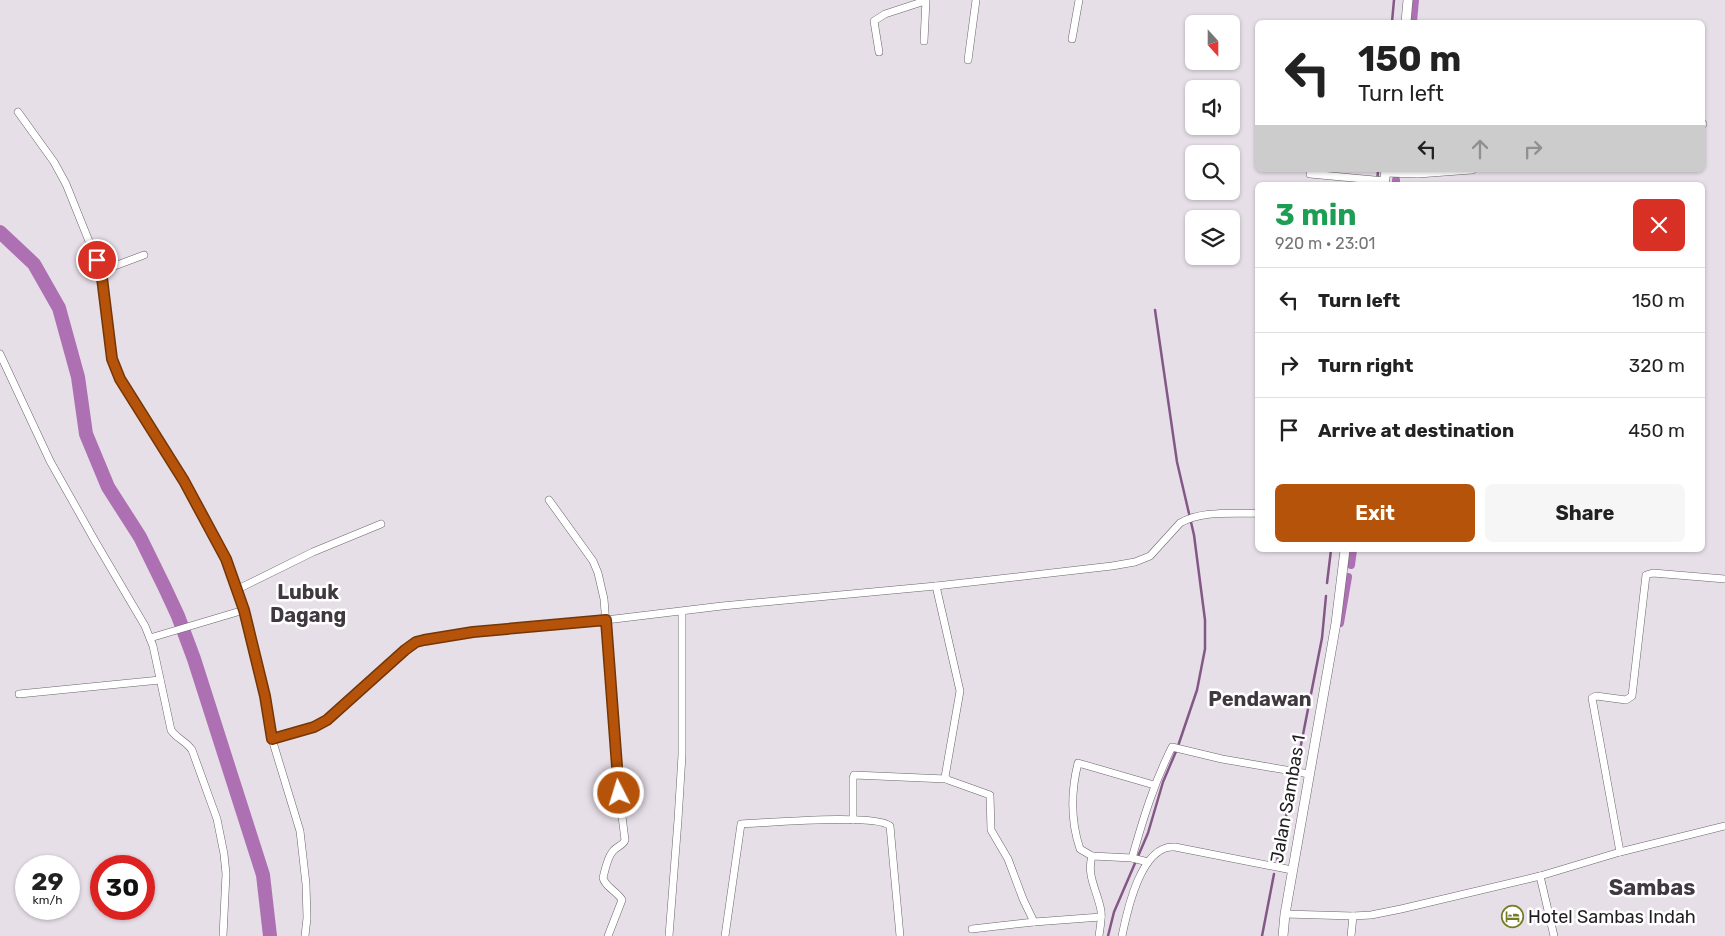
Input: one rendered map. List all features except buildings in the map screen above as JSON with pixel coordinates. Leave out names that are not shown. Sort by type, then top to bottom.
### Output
[{"type":"street","points":[[879,52],[874,21],[885,14],[926,0],[924,41]]},
{"type":"street","points":[[968,60],[976,0]]},
{"type":"street","points":[[1072,38],[1079,0]]},
{"type":"street","points":[[1406,20],[1408,0]]},
{"type":"street","points":[[18,112],[54,162],[66,184],[101,271],[115,370],[138,410],[184,481],[222,551],[238,589],[261,677],[272,739],[300,831],[306,884],[307,918],[305,936]]},
{"type":"street","points":[[1310,174],[1361,179],[1445,172]]},
{"type":"street","points":[[101,271],[144,255]]},
{"type":"street","points":[[0,354],[50,461],[150,638],[171,730],[177,738],[186,742],[192,750],[217,819],[226,874],[223,936]]},
{"type":"street","points":[[549,500],[593,561],[600,583],[606,620],[615,748],[625,840],[610,855],[603,878],[604,882],[622,900],[608,936]]},
{"type":"street","points":[[272,739],[314,727],[327,720],[416,642],[473,632],[936,586],[1135,562],[1150,556],[1180,523],[1190,518],[1255,513]]},
{"type":"street","points":[[238,589],[313,552],[381,524]]},
{"type":"street","name":"Jalan Sambas 1","points":[[1284,936],[1284,914],[1336,623],[1345,552]]},
{"type":"street","points":[[1620,852],[1592,698],[1596,696],[1626,700],[1632,696],[1646,576],[1653,573],[1725,579]]},
{"type":"street","points":[[936,586],[960,691],[945,774],[946,779]]},
{"type":"street","points":[[150,638],[244,610]]},
{"type":"street","points":[[669,936],[682,755],[682,612]]},
{"type":"street","points":[[19,694],[160,680]]},
{"type":"street","points":[[1134,858],[1145,811],[1172,747],[1309,774]]},
{"type":"street","points":[[1146,862],[1134,858],[1092,856],[1080,849],[1075,822],[1073,790],[1078,763],[1154,786]]},
{"type":"street","points":[[853,820],[854,775],[946,779],[990,795],[991,830],[1008,859],[1034,922]]},
{"type":"street","points":[[726,936],[741,824],[853,820],[882,822],[890,826],[900,936]]},
{"type":"street","points":[[1284,914],[1371,915],[1540,876],[1620,852],[1725,826]]},
{"type":"street","points":[[1122,936],[1130,900],[1146,862],[1163,848],[1169,847],[1292,870]]},
{"type":"street","points":[[1092,856],[1090,869],[1101,917],[1099,936]]},
{"type":"street","points":[[1540,876],[1554,936]]},
{"type":"street","points":[[1351,936],[1352,916]]},
{"type":"street","points":[[972,930],[1034,922],[1101,917]]},
{"type":"waterway","points":[[1392,20],[1394,0]]},
{"type":"waterway","points":[[1413,20],[1415,0]]},
{"type":"waterway","points":[[1377,182],[1378,172]]},
{"type":"waterway","points":[[0,232],[34,264],[59,308],[78,377],[86,434],[108,487],[140,537],[178,616],[194,659],[263,875],[270,936]]},
{"type":"waterway","points":[[1108,936],[1114,912],[1148,833],[1163,782],[1177,749],[1197,690],[1205,649],[1205,620],[1194,535],[1177,462],[1155,310]]},
{"type":"waterway","points":[[1327,583],[1331,552]]},
{"type":"waterway","points":[[1351,565],[1353,552]]},
{"type":"waterway","points":[[1340,623],[1348,577]]},
{"type":"waterway","points":[[1297,765],[1322,638],[1326,596]]},
{"type":"waterway","points":[[1277,861],[1294,777]]},
{"type":"waterway","points":[[1262,936],[1274,874]]},
{"type":"place","name":"Hotel Sambas Indah","points":[[1512,917]]},
{"type":"district","name":"Lubuk Dagang","points":[[308,604]]},
{"type":"district","name":"Pendawan","points":[[1260,699]]},
{"type":"district","name":"Sambas","points":[[1652,887]]},
{"type":"route","points":[[97,260],[101,271],[115,370],[138,410],[184,481],[226,559],[241,597],[261,677],[272,739],[314,727],[327,720],[354,694],[416,642],[473,632],[606,620],[619,793]]}]
